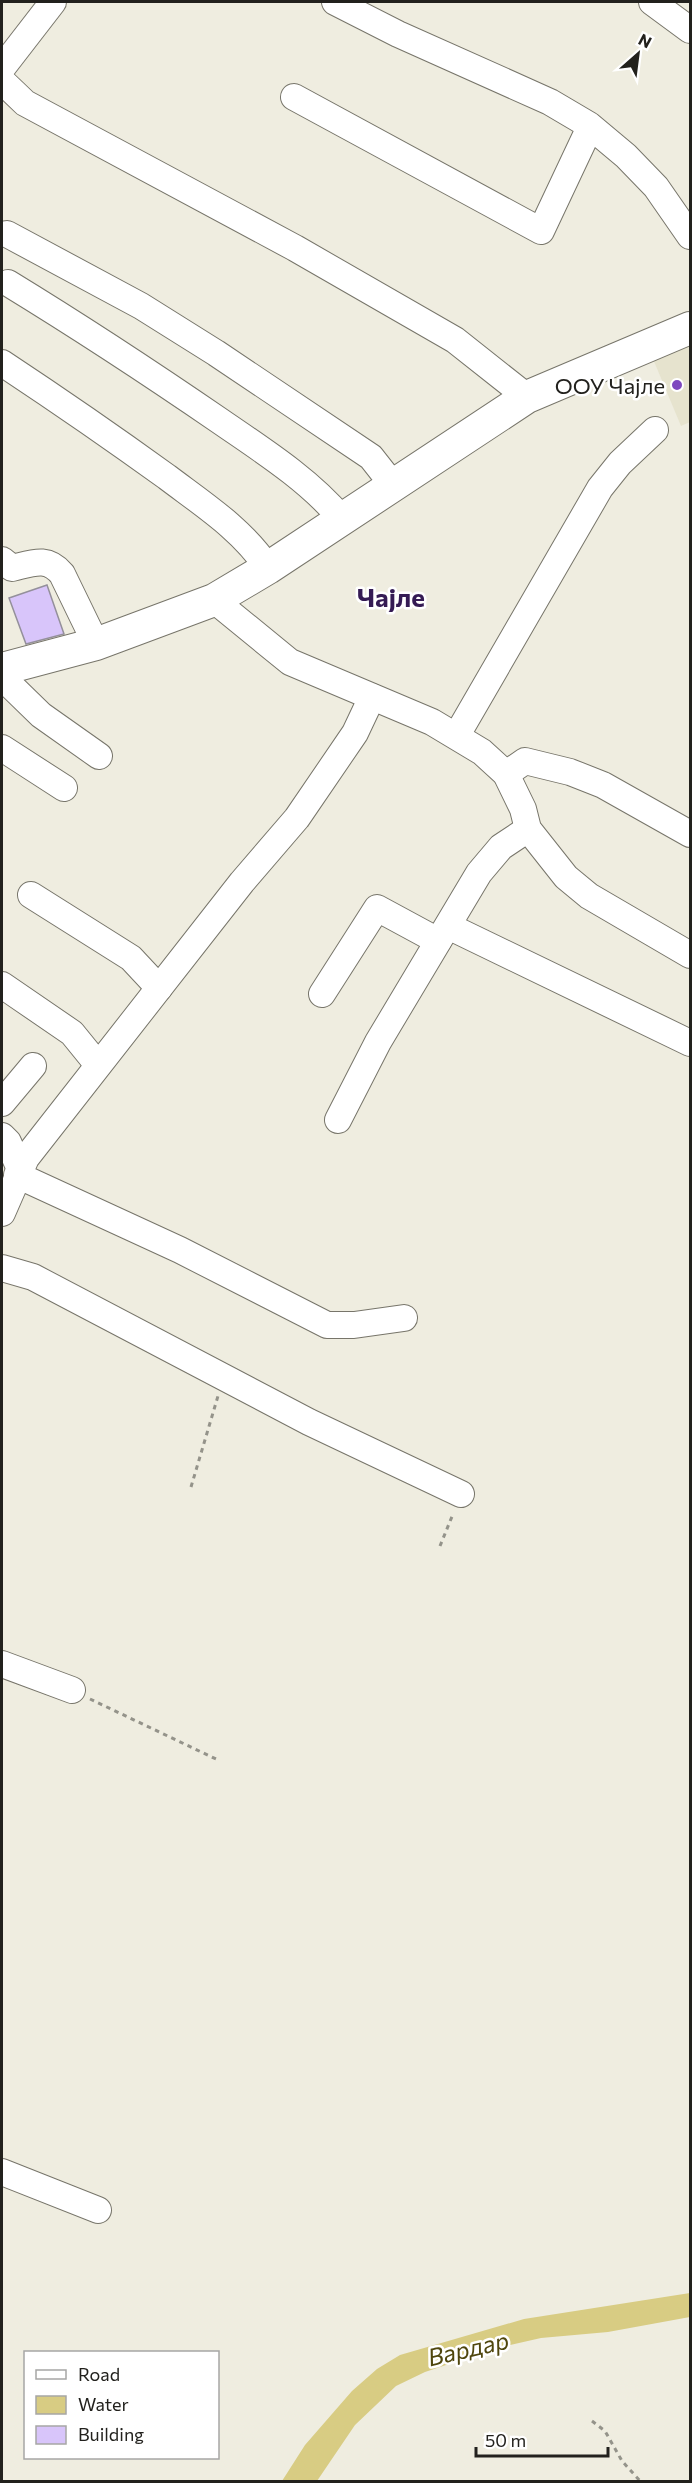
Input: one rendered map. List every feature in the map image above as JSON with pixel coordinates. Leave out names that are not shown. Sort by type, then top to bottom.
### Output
[{"type":"main road","points":[[2,669],[96,644],[214,600],[268,568],[527,398],[690,328]]},
{"type":"street","points":[[2,68],[53,2]]},
{"type":"street","points":[[335,2],[398,34],[549,102],[590,126],[626,156],[656,187],[690,236]]},
{"type":"street","points":[[652,2],[690,30]]},
{"type":"street","points":[[2,81],[25,103],[295,248],[455,340],[527,398]]},
{"type":"street","points":[[294,98],[541,231],[590,126]]},
{"type":"street","points":[[7,234],[141,306],[216,353],[371,457],[393,485]]},
{"type":"street","points":[[9,283],[126,356],[267,453],[327,502],[341,518]]},
{"type":"street","points":[[2,363],[231,524],[253,545],[268,568]]},
{"type":"street","points":[[457,735],[600,488],[620,463],[655,430]]},
{"type":"street","points":[[2,560],[12,568],[44,561],[55,566],[62,574],[96,644]]},
{"type":"street","points":[[214,600],[290,662],[457,735],[506,774],[523,809],[528,829],[566,878],[589,896],[690,954]]},
{"type":"street","points":[[2,677],[41,715],[99,756]]},
{"type":"street","points":[[2,1213],[19,1172],[46,1130],[311,799],[355,733],[372,697]]},
{"type":"street","points":[[2,748],[64,788]]},
{"type":"street","points":[[506,774],[525,761],[570,772],[603,785],[690,834]]},
{"type":"street","points":[[338,1120],[378,1042],[489,859],[501,847],[528,829]]},
{"type":"street","points":[[31,895],[131,958],[159,988]]},
{"type":"street","points":[[322,994],[377,908],[443,934],[690,1043]]},
{"type":"street","points":[[2,985],[72,1033],[98,1065]]},
{"type":"street","points":[[2,1103],[33,1066]]},
{"type":"street","points":[[2,1136],[8,1142],[19,1172],[327,1325],[354,1325],[404,1318]]},
{"type":"street","points":[[2,1268],[33,1277],[309,1422],[461,1494]]},
{"type":"street","points":[[2,1664],[72,1690]]},
{"type":"street","points":[[2,2172],[98,2210]]},
{"type":"path","points":[[191,1487],[223,1377]]},
{"type":"path","points":[[440,1546],[461,1494]]},
{"type":"path","points":[[72,1690],[216,1759]]},
{"type":"path","points":[[592,2421],[605,2431],[622,2461],[641,2481]]},
{"type":"shaded area","name":"ООУ Чајле","points":[[690,328],[690,422],[681,426],[648,347]]},
{"type":"water","name":"Вардар","points":[[690,2293],[690,2317],[608,2332],[541,2338],[497,2348],[425,2372],[396,2386],[355,2425],[317,2481],[282,2481],[305,2445],[352,2391],[377,2369],[400,2355],[524,2319]]},
{"type":"building","points":[[47,585],[64,634],[26,644],[9,598]]},
{"type":"place","name":"ООУ Чајле","points":[[677,385]]},
{"type":"district","name":"Чајле","points":[[391,596]]}]
